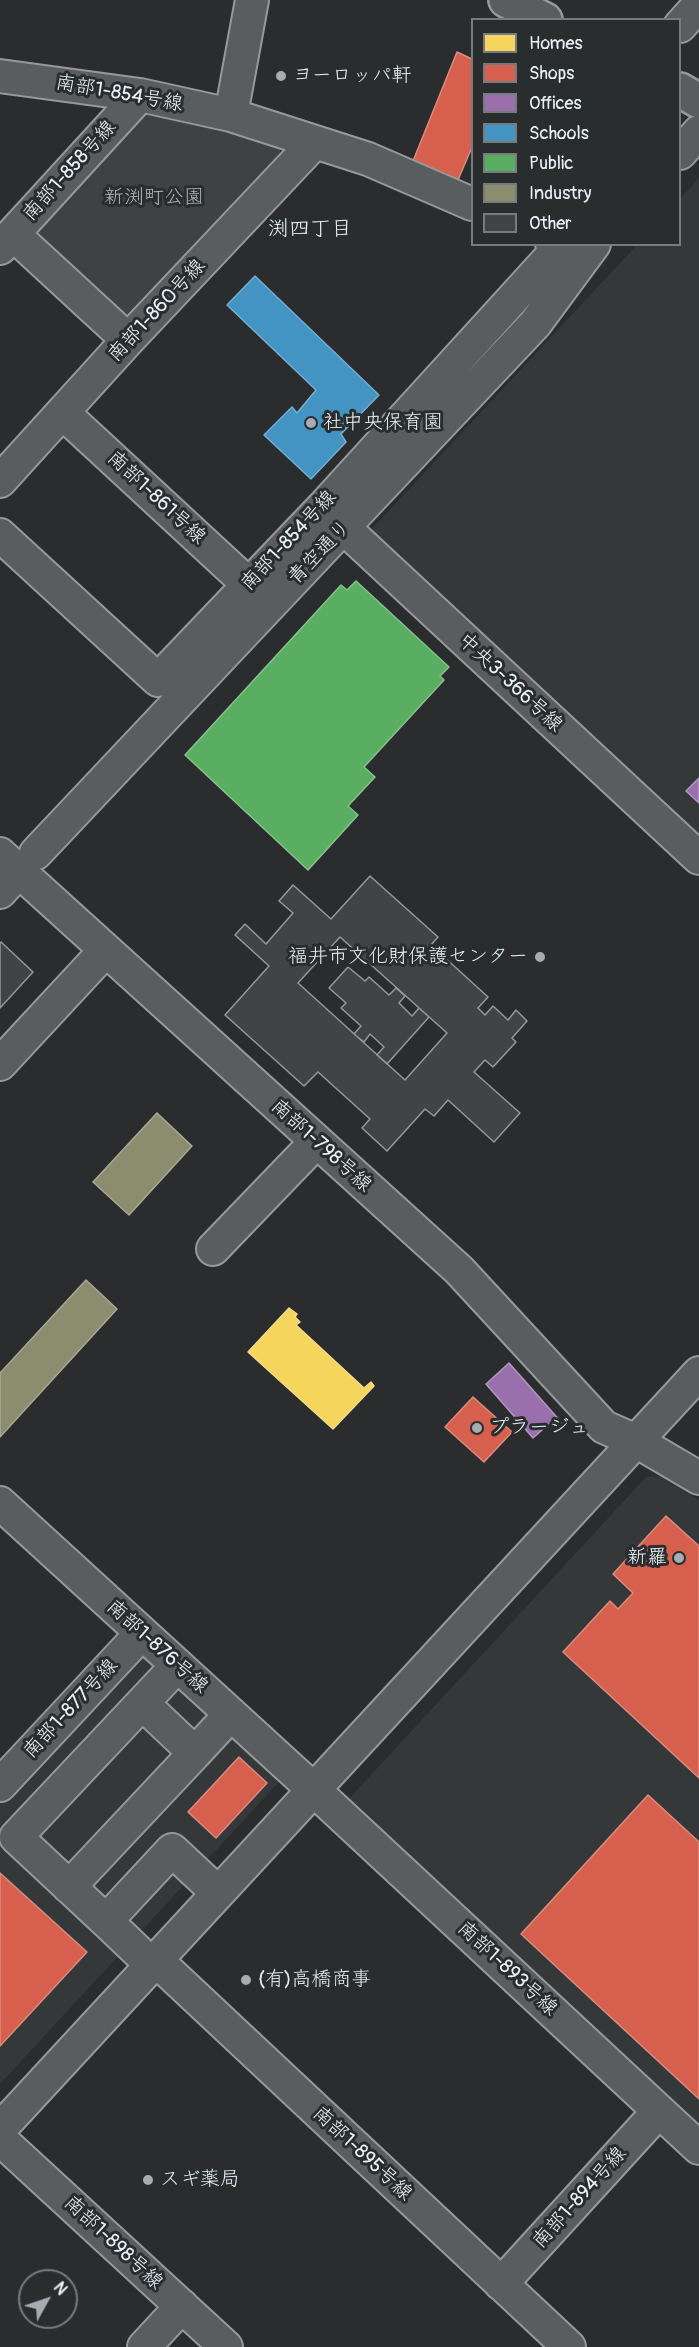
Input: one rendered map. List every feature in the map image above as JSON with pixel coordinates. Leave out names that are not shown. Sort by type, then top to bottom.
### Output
[{"type":"main road","points":[[506,0],[541,18]]},
{"type":"main road","points":[[681,91],[699,101]]},
{"type":"street","points":[[231,115],[252,0]]},
{"type":"street","points":[[681,25],[699,5]]},
{"type":"street","name":"南部1-854号線","points":[[0,76],[140,95],[231,115],[368,159],[471,204]]},
{"type":"street","name":"南部1-858号線","points":[[6,241],[140,95]]},
{"type":"street","points":[[681,152],[699,132]]},
{"type":"street","name":"南部1-860号線","points":[[0,481],[128,340],[315,142]]},
{"type":"street","points":[[6,241],[128,340]]},
{"type":"street","name":"南部1-854号線","points":[[0,535],[158,680],[249,584],[333,518],[559,248],[556,246]]},
{"type":"street","name":"青空通り","points":[[36,853],[333,518],[535,324],[593,246]]},
{"type":"street","name":"南部1-861号線","points":[[63,413],[249,584]]},
{"type":"street","name":"中央3-366号線","points":[[333,518],[699,858]]},
{"type":"street","name":"南部1-798号線","points":[[3,876],[105,951],[459,1270],[604,1427],[636,1441],[699,1478]]},
{"type":"street","points":[[0,1064],[105,951]]},
{"type":"street","points":[[213,1249],[316,1142]]},
{"type":"street","points":[[0,2129],[699,1373]]},
{"type":"street","name":"南部1-876号線","points":[[0,1503],[314,1790]]},
{"type":"street","name":"南部1-877号線","points":[[0,1785],[141,1634]]},
{"type":"street","points":[[177,1666],[142,1703],[195,1753]]},
{"type":"street","name":"南部1-895号線","points":[[142,1703],[16,1837],[569,2347]]},
{"type":"street","points":[[69,1887],[231,1714]]},
{"type":"street","name":"南部1-893号線","points":[[314,1790],[699,2148]]},
{"type":"street","points":[[106,1921],[172,1850],[218,1893]]},
{"type":"street","name":"南部1-894号線","points":[[501,2284],[659,2111]]},
{"type":"street","name":"南部1-898号線","points":[[0,2139],[226,2347]]},
{"type":"street","points":[[144,2347],[182,2306]]},
{"type":"shaded area","points":[[699,178],[699,838],[369,532],[636,246],[681,246],[681,198]]},
{"type":"shaded area","points":[[659,1476],[699,1500],[699,2131],[345,1803],[646,1477]]},
{"type":"shaded area","points":[[146,1656],[276,1777],[278,1783],[0,2084],[0,1802],[134,1657]]},
{"type":"green space","name":"新渕町公園","points":[[150,108],[278,141],[282,161],[135,318],[122,320],[35,238],[37,224],[138,114]]},
{"type":"building: Homes","points":[[289,1308],[297,1314],[295,1317],[300,1322],[296,1325],[364,1388],[371,1382],[374,1386],[333,1429],[248,1352]]},
{"type":"building: Shops","points":[[457,52],[471,59],[471,149],[458,180],[413,161]]},
{"type":"building: Shops","points":[[473,1397],[512,1432],[484,1462],[445,1427]]},
{"type":"building: Shops","points":[[666,1516],[699,1546],[699,1778],[563,1652],[610,1601],[618,1609],[633,1593],[613,1574]]},
{"type":"building: Shops","points":[[239,1757],[267,1783],[216,1838],[188,1812]]},
{"type":"building: Shops","points":[[648,1795],[699,1842],[699,2099],[521,1934]]},
{"type":"building: Shops","points":[[0,1873],[87,1952],[0,2046]]},
{"type":"building: Offices","points":[[699,778],[699,803],[686,791]]},
{"type":"building: Offices","points":[[509,1363],[562,1423],[555,1429],[550,1423],[533,1438],[486,1384]]},
{"type":"building: Schools","points":[[255,276],[379,395],[341,434],[346,442],[311,479],[264,435],[292,407],[297,413],[316,390],[227,305]]},
{"type":"building: Public","points":[[356,581],[449,667],[440,676],[444,680],[364,767],[375,777],[348,806],[358,815],[308,870],[185,755],[341,585],[347,590]]},
{"type":"building: Industry","points":[[157,1113],[192,1146],[129,1215],[93,1182]]},
{"type":"building: Industry","points":[[86,1280],[117,1309],[0,1437],[0,1373]]},
{"type":"building: Other","points":[[370,876],[438,937],[431,945],[488,997],[478,1008],[485,1015],[493,1006],[508,1020],[516,1010],[527,1021],[512,1038],[516,1042],[493,1067],[485,1060],[474,1072],[520,1113],[494,1142],[448,1100],[434,1116],[425,1109],[387,1151],[362,1128],[370,1119],[318,1072],[304,1086],[225,1015],[269,966],[235,935],[245,924],[266,944],[293,913],[279,901],[293,885],[331,919]],"holes":[[[340,937],[447,1033],[405,1080],[298,983]]]},
{"type":"building: Other","points":[[0,943],[33,972],[0,1008]]},
{"type":"building: Other","points":[[348,967],[365,981],[369,977],[389,995],[396,988],[405,996],[399,1003],[412,1016],[419,1008],[429,1017],[387,1064],[377,1055],[384,1047],[370,1034],[364,1042],[354,1034],[361,1026],[341,1008],[346,1003],[329,988]]},
{"type":"place","name":"ヨーロッパ軒","points":[[281,76]]},
{"type":"place","name":"社中央保育園","points":[[311,423]]},
{"type":"place","name":"福井市文化財保護センター","points":[[540,957]]},
{"type":"place","name":"プラージュ","points":[[477,1428]]},
{"type":"place","name":"新羅","points":[[679,1558]]},
{"type":"place","name":"(有)高橋商事","points":[[246,1980]]},
{"type":"place","name":"スギ薬局","points":[[148,2180]]},
{"type":"district","name":"渕四丁目","points":[[310,230]]}]
